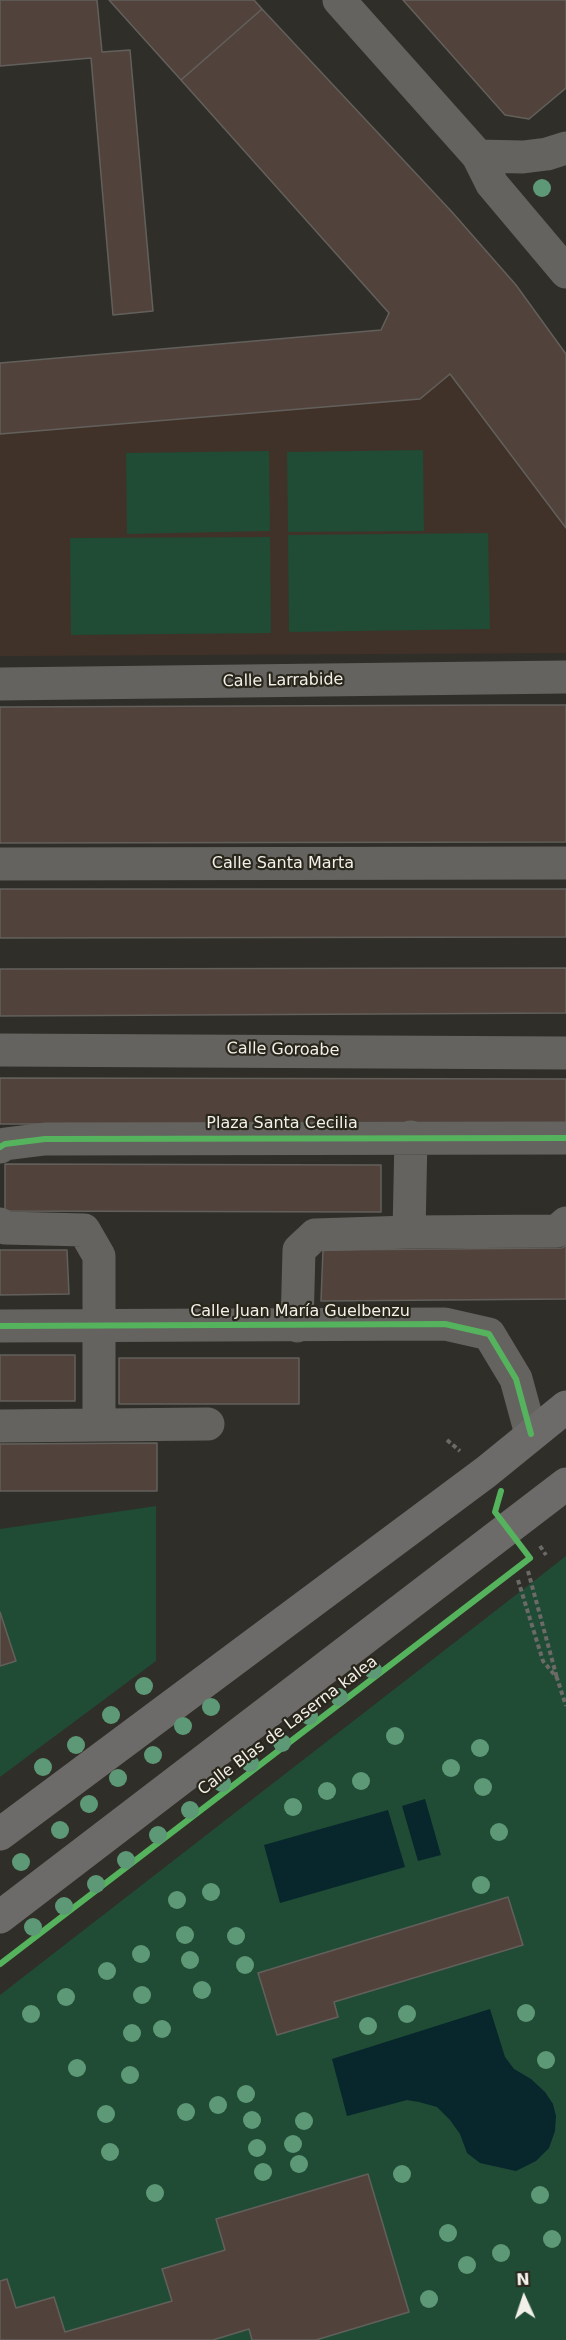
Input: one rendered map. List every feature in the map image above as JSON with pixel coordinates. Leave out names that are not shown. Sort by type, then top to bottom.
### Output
[{"type":"main road","points":[[0,1834],[486,1472],[566,1407]]},
{"type":"main road","name":"Calle Blas de Laserna kalea","points":[[0,1917],[566,1484]]},
{"type":"street","points":[[339,0],[478,156],[492,184],[566,272]]},
{"type":"street","points":[[478,156],[523,157],[547,154],[566,148]]},
{"type":"street","name":"Calle Larrabide","points":[[0,684],[566,677]]},
{"type":"street","name":"Calle Santa Marta","points":[[0,864],[566,863]]},
{"type":"street","name":"Calle Goroabe","points":[[0,1050],[566,1053]]},
{"type":"street","points":[[409,1232],[411,1137]]},
{"type":"street","name":"Plaza Santa Cecilia","points":[[0,1147],[5,1144],[45,1139],[566,1138]]},
{"type":"street","points":[[297,1326],[299,1250],[315,1235],[557,1231],[566,1223]]},
{"type":"street","points":[[0,1224],[5,1228],[84,1230],[99,1256],[99,1424]]},
{"type":"street","name":"Calle Juan María Guelbenzu","points":[[0,1326],[445,1324],[489,1334],[516,1379],[531,1434]]},
{"type":"street","points":[[0,1426],[208,1424]]},
{"type":"path","points":[[528,1571],[566,1706]]},
{"type":"path","points":[[518,1580],[543,1661],[557,1678]]},
{"type":"shaded area","points":[[262,9],[452,212],[516,285],[566,354],[566,653],[0,656],[0,363],[381,330],[389,313],[181,80]]},
{"type":"green space","points":[[423,450],[424,531],[288,532],[287,452]]},
{"type":"green space","points":[[269,451],[270,531],[127,534],[126,453]]},
{"type":"green space","points":[[488,533],[490,629],[289,632],[288,535]]},
{"type":"green space","points":[[270,537],[271,633],[71,635],[70,538]]},
{"type":"green space","points":[[156,1506],[156,1661],[0,1777],[0,1529]]},
{"type":"green space","points":[[566,1556],[566,2340],[0,2340],[0,1995]]},
{"type":"water","points":[[425,1799],[441,1855],[418,1861],[402,1806]]},
{"type":"water","points":[[388,1810],[405,1867],[280,1903],[264,1845]]},
{"type":"water","points":[[490,2009],[505,2057],[514,2069],[531,2079],[545,2092],[553,2104],[556,2116],[555,2131],[549,2148],[536,2161],[516,2171],[480,2163],[467,2153],[460,2134],[437,2107],[419,2102],[407,2100],[347,2116],[332,2059]]},
{"type":"building","points":[[0,0],[97,0],[102,52],[130,50],[153,311],[113,315],[91,58],[0,66]]},
{"type":"building","points":[[109,0],[254,0],[262,9],[181,80]]},
{"type":"building","points":[[403,0],[566,0],[566,88],[529,119],[505,115]]},
{"type":"building","points":[[262,9],[452,212],[516,285],[566,354],[566,528],[450,374],[420,399],[0,434],[0,363],[381,330],[389,313],[181,80]]},
{"type":"building","points":[[566,705],[566,842],[0,843],[0,707]]},
{"type":"building","points":[[0,889],[566,889],[566,937],[0,938]]},
{"type":"building","points":[[566,968],[566,1013],[0,1016],[0,969]]},
{"type":"building","points":[[0,1078],[566,1079],[566,1124],[0,1124]]},
{"type":"building","points":[[5,1164],[381,1165],[381,1212],[5,1211]]},
{"type":"building","points":[[566,1245],[566,1299],[321,1301],[323,1250],[562,1248]]},
{"type":"building","points":[[0,1250],[67,1250],[69,1294],[0,1295]]},
{"type":"building","points":[[0,1355],[75,1355],[75,1401],[0,1401]]},
{"type":"building","points":[[119,1358],[299,1358],[299,1404],[119,1404]]},
{"type":"building","points":[[157,1443],[157,1491],[0,1491],[0,1444]]},
{"type":"building","points":[[0,1612],[16,1661],[0,1666]]},
{"type":"building","points":[[508,1897],[523,1945],[334,2002],[338,2017],[277,2035],[258,1973]]},
{"type":"building","points":[[368,2174],[409,2312],[316,2340],[252,2340],[249,2329],[213,2340],[0,2340],[0,2281],[7,2279],[16,2308],[54,2297],[65,2332],[172,2301],[162,2269],[225,2250],[216,2219]]},
{"type":"cycle path","points":[[0,1147],[5,1144],[45,1139],[566,1138]]},
{"type":"cycle path","points":[[0,1326],[445,1324],[489,1334],[516,1379],[531,1434]]},
{"type":"cycle path","points":[[0,1964],[530,1558],[495,1512],[501,1491]]}]
